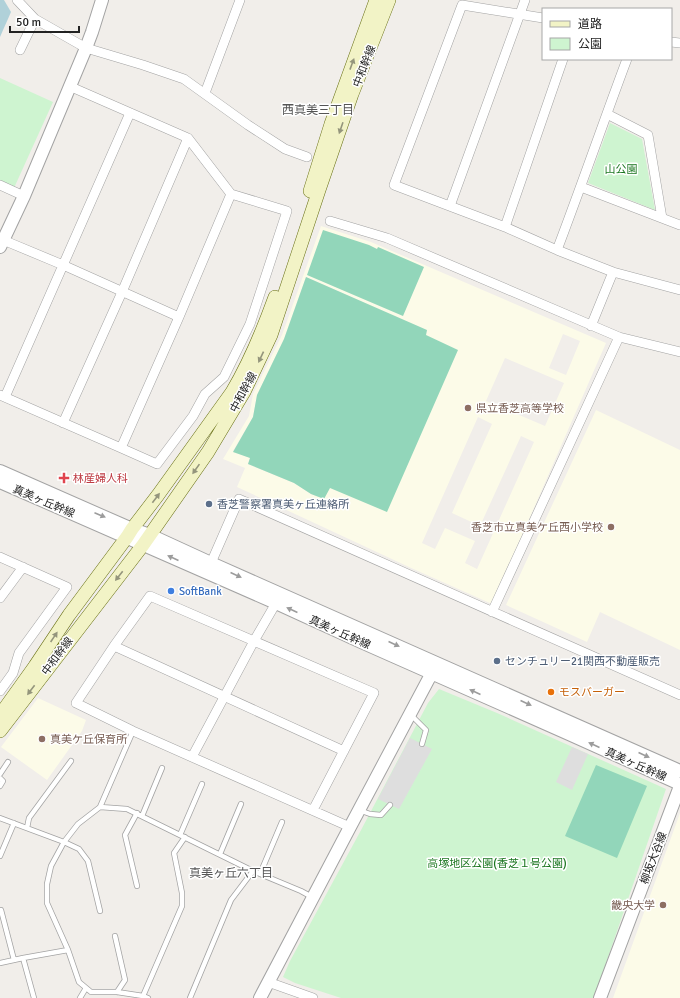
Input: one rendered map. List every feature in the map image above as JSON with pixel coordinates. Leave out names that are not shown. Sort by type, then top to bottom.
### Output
[{"type":"main road","name":"中和幹線","points":[[0,715],[69,615],[158,496],[240,379],[262,333],[276,295],[331,124],[376,0]]},
{"type":"main road","name":"中和幹線","points":[[0,731],[147,540],[208,452],[244,392],[271,335],[350,102],[389,0]]},
{"type":"street","points":[[17,0],[35,19],[86,48],[184,79],[248,125],[285,149],[308,157]]},
{"type":"street","points":[[102,0],[86,48],[24,196],[2,244],[63,265],[179,317]]},
{"type":"street","points":[[205,93],[240,0]]},
{"type":"street","points":[[450,206],[525,0]]},
{"type":"street","points":[[542,18],[462,5],[394,186],[505,227],[557,250],[613,272],[680,290]]},
{"type":"street","points":[[20,50],[35,19]]},
{"type":"street","points":[[505,227],[563,60]]},
{"type":"street","points":[[557,250],[627,60]]},
{"type":"street","points":[[69,86],[188,138],[231,194],[287,211],[250,324],[224,377],[205,394],[193,416],[157,464],[3,396],[130,113]]},
{"type":"street","points":[[606,114],[648,135],[662,218]]},
{"type":"street","points":[[63,423],[122,292],[188,138]]},
{"type":"street","points":[[0,185],[24,196]]},
{"type":"street","points":[[581,187],[680,224]]},
{"type":"street","points":[[121,448],[231,194]]},
{"type":"street","points":[[330,221],[387,238],[619,337],[680,352]]},
{"type":"street","points":[[592,326],[613,272]]},
{"type":"street","points":[[492,612],[619,337]]},
{"type":"street","name":"真美ヶ丘幹線","points":[[0,471],[130,533]]},
{"type":"street","name":"真美ヶ丘幹線","points":[[0,482],[211,564],[435,668],[680,785]]},
{"type":"street","points":[[211,564],[239,499],[680,695]]},
{"type":"street","name":"真美ヶ丘幹線","points":[[147,540],[276,603],[361,642],[435,668],[680,771]]},
{"type":"street","points":[[0,557],[67,587],[19,653],[13,673],[0,691]]},
{"type":"street","points":[[0,598],[23,567]]},
{"type":"street","points":[[313,810],[374,693],[150,596],[76,703],[133,731],[350,827]]},
{"type":"street","points":[[192,757],[276,603]]},
{"type":"street","points":[[114,646],[344,751]]},
{"type":"street","points":[[260,998],[435,668]]},
{"type":"street","name":"柳坂大谷線","points":[[600,998],[680,785]]},
{"type":"street","points":[[268,982],[313,998]]},
{"type":"lane","points":[[410,714],[426,730],[422,744]]},
{"type":"lane","points":[[133,731],[100,807],[78,824],[64,842],[51,866],[47,884],[47,903],[68,950],[79,982],[91,992],[118,992],[146,997],[182,906],[182,893],[174,853],[202,784]]},
{"type":"lane","points":[[27,828],[29,818],[71,761]]},
{"type":"lane","points":[[0,774],[8,762]]},
{"type":"lane","points":[[142,816],[162,768]]},
{"type":"lane","points":[[0,778],[3,781],[0,786]]},
{"type":"lane","points":[[220,854],[241,804]]},
{"type":"lane","points":[[359,810],[370,814],[381,815],[390,805]]},
{"type":"lane","points":[[100,807],[127,808],[253,871],[301,891],[313,898]]},
{"type":"lane","points":[[137,813],[125,836],[137,886]]},
{"type":"lane","points":[[0,818],[79,849],[88,861],[100,911]]},
{"type":"lane","points":[[260,874],[282,822]]},
{"type":"lane","points":[[0,856],[14,823]]},
{"type":"lane","points":[[190,998],[231,900],[253,871]]},
{"type":"lane","points":[[2,910],[14,960]]},
{"type":"lane","points":[[115,936],[125,980],[118,992]]},
{"type":"lane","points":[[0,963],[68,950]]},
{"type":"lane","points":[[24,958],[34,998]]},
{"type":"lane","points":[[80,998],[86,988]]},
{"type":"shaded area","name":"県立香芝高等学校","points":[[321,226],[371,242],[606,343],[492,604],[237,487],[245,468],[223,459],[249,416],[253,394],[282,335]],"holes":[[[306,277],[427,331],[324,499],[311,494],[294,483],[248,464],[250,458],[233,451],[253,417],[257,395],[284,339]],[[563,334],[580,341],[566,375],[549,368]],[[505,358],[564,383],[545,426],[486,401]],[[478,417],[492,424],[452,513],[480,526],[521,436],[534,442],[477,569],[465,563],[475,541],[445,528],[435,549],[422,543]]]},
{"type":"shaded area","name":"香芝市立真美ケ丘西小学校","points":[[596,410],[680,450],[680,650],[600,612],[587,642],[506,605]]},
{"type":"shaded area","name":"真美ケ丘保育所","points":[[38,698],[86,720],[82,731],[47,780],[1,747]]},
{"type":"shaded area","points":[[410,738],[432,749],[399,809],[378,799]]},
{"type":"shaded area","points":[[572,747],[588,754],[572,790],[556,782]]},
{"type":"shaded area","name":"畿央大学","points":[[680,813],[680,998],[613,998]]},
{"type":"green space","points":[[0,78],[53,102],[14,188],[0,181]]},
{"type":"green space","name":"山公園","points":[[610,123],[642,139],[655,210],[588,183]]},
{"type":"green space","points":[[323,230],[377,249],[378,247],[424,267],[403,316],[307,275]]},
{"type":"green space","points":[[306,277],[427,330],[426,335],[458,350],[387,512],[330,488],[324,499],[311,494],[294,483],[248,464],[250,458],[233,452],[253,417],[257,395],[284,339]]},
{"type":"green space","name":"高塚地区公園(香芝１号公園)","points":[[439,689],[497,713],[666,789],[594,998],[341,998],[295,983],[283,977],[290,961],[428,703]]},
{"type":"green space","points":[[596,765],[647,786],[617,858],[565,836]]},
{"type":"water","points":[[0,0],[4,0],[11,12],[0,37]]},
{"type":"place","name":"県立香芝高等学校","points":[[468,408]]},
{"type":"place","name":"林産婦人科","points":[[64,478]]},
{"type":"place","name":"香芝警察署真美ヶ丘連絡所","points":[[209,504]]},
{"type":"place","name":"香芝市立真美ケ丘西小学校","points":[[611,527]]},
{"type":"place","name":"SoftBank","points":[[171,591]]},
{"type":"place","name":"センチュリー21関西不動産販売","points":[[497,661]]},
{"type":"place","name":"モスバーガー","points":[[551,692]]},
{"type":"place","name":"真美ケ丘保育所","points":[[42,739]]},
{"type":"place","name":"畿央大学","points":[[663,905]]},
{"type":"district","name":"西真美三丁目","points":[[318,110]]},
{"type":"district","name":"真美ヶ丘六丁目","points":[[231,873]]}]
